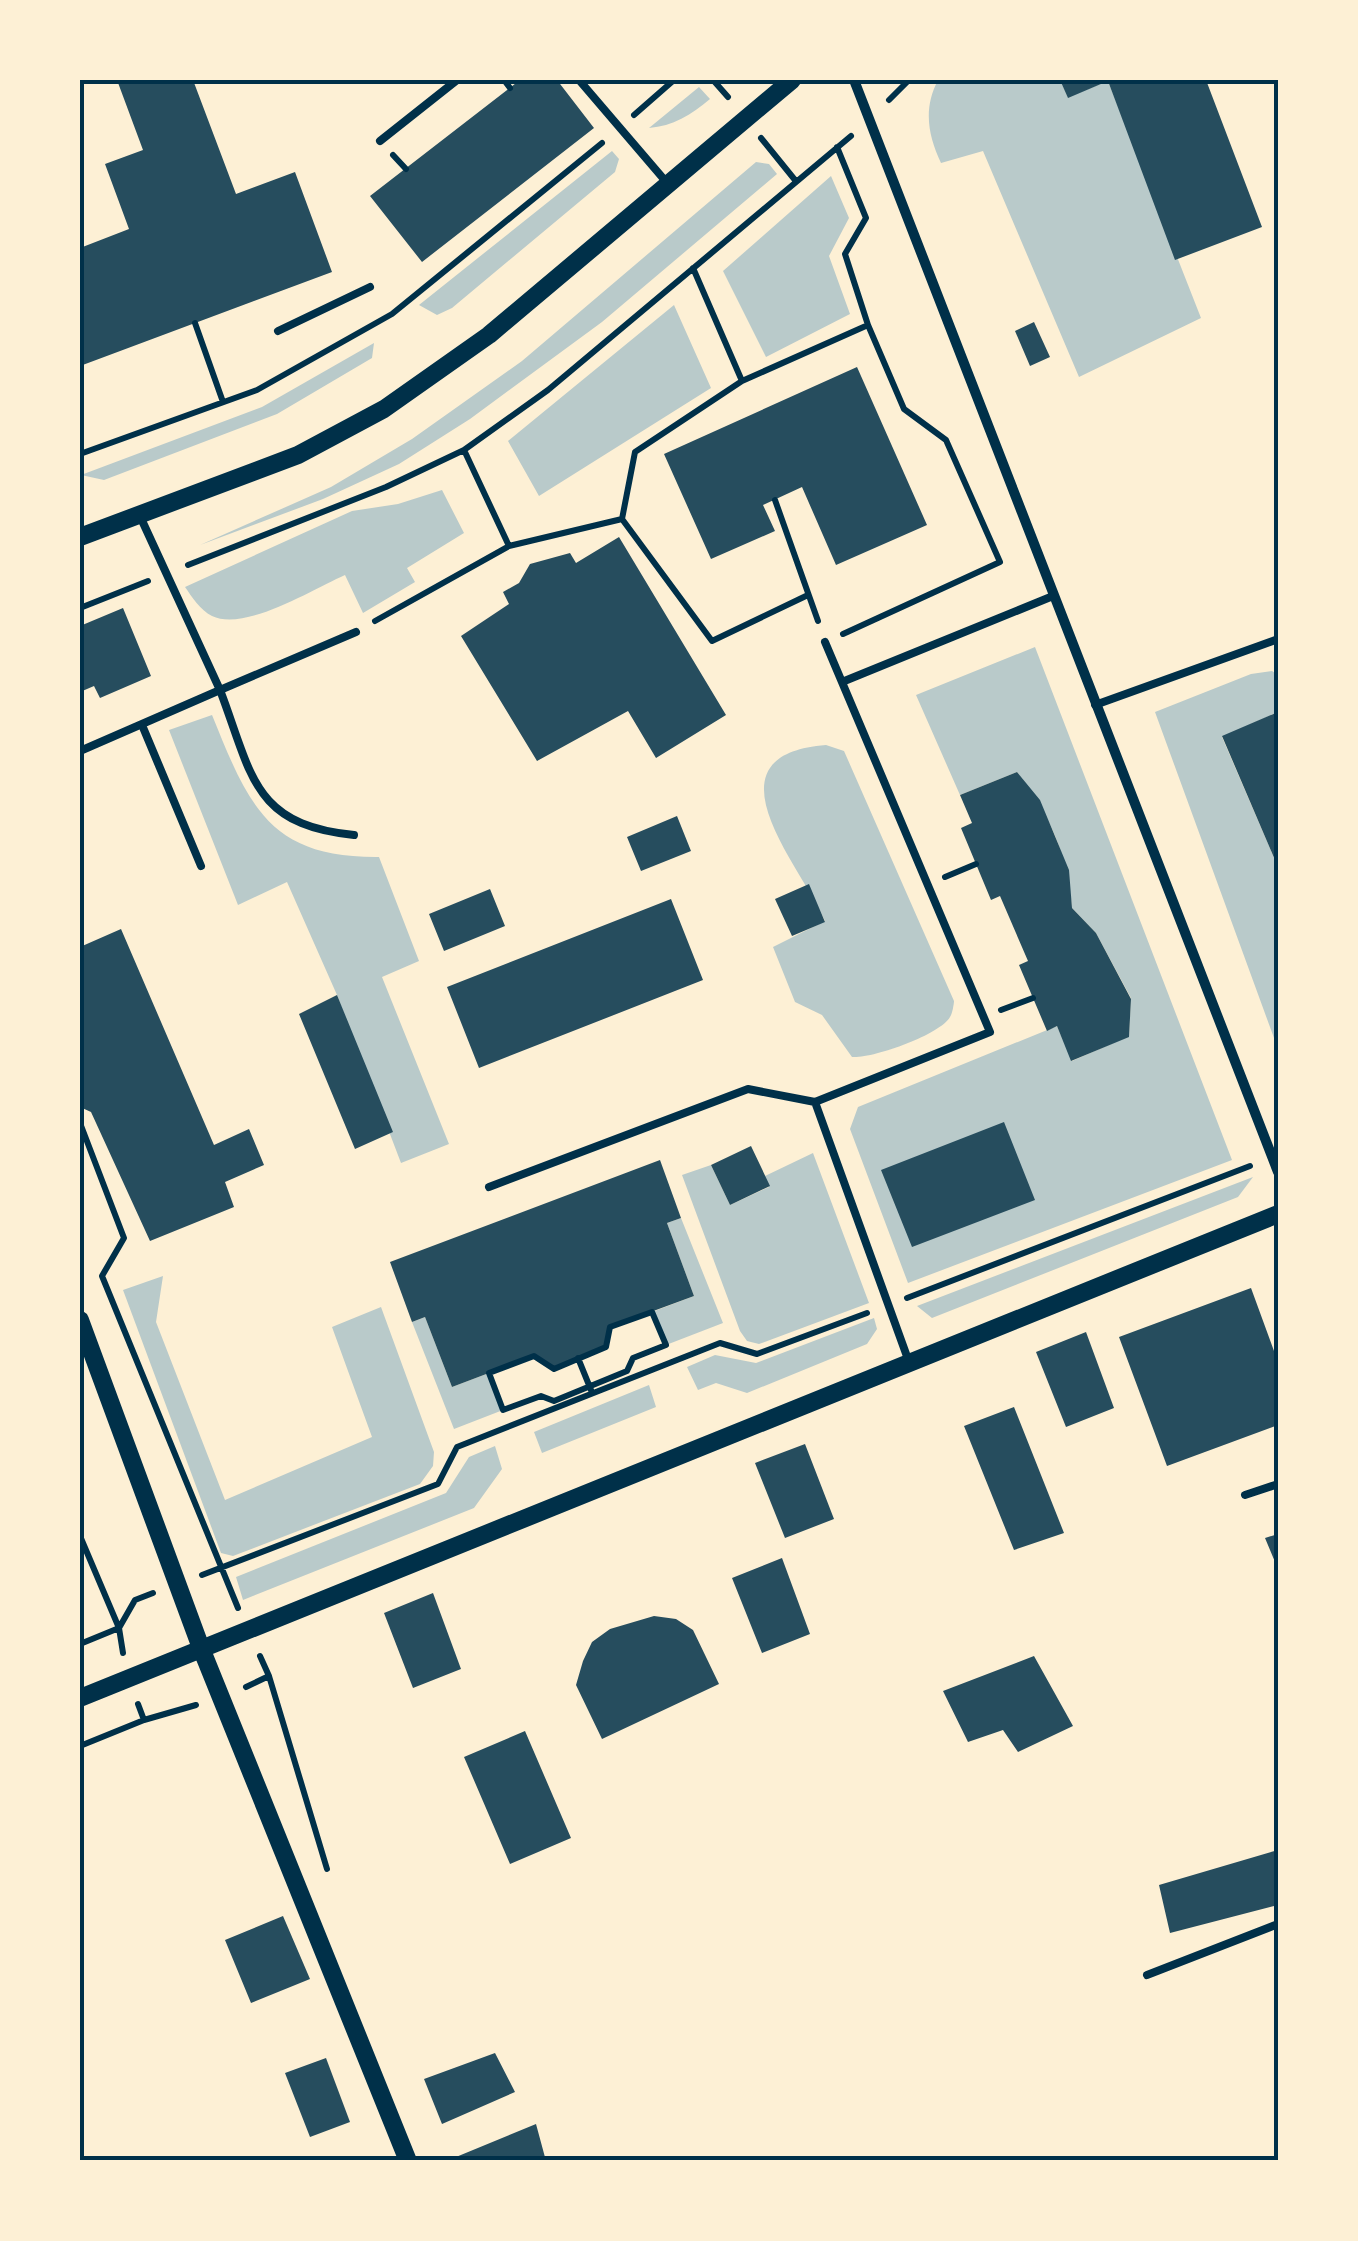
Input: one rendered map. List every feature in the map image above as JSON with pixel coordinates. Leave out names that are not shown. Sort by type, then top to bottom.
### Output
[{"type":"street","points":[[80,535],[298,455],[384,409],[489,335],[792,80]]},
{"type":"street","points":[[854,80],[1278,1172]]},
{"type":"street","points":[[80,1698],[1278,1214]]},
{"type":"street","points":[[80,1320],[201,1648],[408,2161]]},
{"type":"lane","points":[[380,142],[456,80]]},
{"type":"lane","points":[[579,80],[668,184]]},
{"type":"lane","points":[[278,331],[370,288]]},
{"type":"lane","points":[[140,514],[263,796],[283,816],[314,831],[354,835]]},
{"type":"lane","points":[[842,682],[1053,596]]},
{"type":"lane","points":[[80,751],[356,632]]},
{"type":"lane","points":[[1095,705],[1278,639]]},
{"type":"lane","points":[[489,1187],[748,1089],[815,1102],[990,1032],[825,642]]},
{"type":"lane","points":[[142,724],[202,866]]},
{"type":"lane","points":[[815,1102],[909,1362]]},
{"type":"lane","points":[[1246,1495],[1278,1484]]},
{"type":"lane","points":[[1147,1975],[1278,1924]]},
{"type":"path","points":[[504,80],[510,88]]},
{"type":"path","points":[[80,608],[386,487],[464,450],[548,390],[870,120],[908,80]]},
{"type":"path","points":[[775,500],[825,642],[1000,562],[946,440],[904,409],[868,325],[845,254],[866,218],[837,147]]},
{"type":"path","points":[[694,268],[742,381]]},
{"type":"path","points":[[195,323],[223,402]]},
{"type":"path","points":[[808,595],[712,640],[622,519],[635,452],[742,381],[868,325]]},
{"type":"path","points":[[464,450],[509,546]]},
{"type":"path","points":[[356,632],[509,546],[622,519]]},
{"type":"path","points":[[80,1123],[124,1238],[102,1276],[220,1568],[438,1484],[457,1447],[591,1390],[627,1371],[633,1358],[666,1345],[652,1312],[610,1327],[606,1347],[554,1369],[534,1356],[488,1374],[503,1410],[541,1396],[554,1401],[591,1390],[720,1344],[757,1354],[1272,1158]]},
{"type":"path","points":[[578,1358],[591,1390]]},
{"type":"path","points":[[80,1536],[119,1628],[80,1644]]},
{"type":"path","points":[[269,1676],[327,1869]]},
{"type":"path","points":[[80,1746],[144,1720]]},
{"type":"shaded area","points":[[938,80],[1060,80],[1068,97],[1108,81],[1201,318],[1079,377],[983,151],[941,163],[929,122],[930,101]]},
{"type":"shaded area","points":[[699,87],[710,99],[681,119],[649,128]]},
{"type":"shaded area","points":[[612,151],[619,159],[615,172],[452,308],[437,315],[419,305]]},
{"type":"shaded area","points":[[756,162],[769,164],[777,174],[602,322],[470,419],[399,464],[323,499],[200,545],[331,487],[412,439],[522,361]]},
{"type":"shaded area","points":[[831,176],[849,218],[829,256],[850,314],[766,357],[723,271]]},
{"type":"shaded area","points":[[674,305],[711,388],[539,496],[508,441]]},
{"type":"shaded area","points":[[374,343],[372,358],[277,414],[104,480],[81,475],[262,407]]},
{"type":"shaded area","points":[[442,490],[464,533],[407,568],[415,582],[363,613],[345,575],[279,607],[242,618],[212,616],[185,587],[352,511],[398,504]]},
{"type":"shaded area","points":[[1035,647],[1232,1160],[908,1283],[850,1129],[858,1107],[1057,1026],[1072,1061],[1129,1036],[1131,998],[1096,933],[1072,908],[1061,853],[1039,803],[1017,772],[960,795],[916,695]]},
{"type":"shaded area","points":[[1272,671],[1278,675],[1278,712],[1222,737],[1278,867],[1278,1049],[1155,712],[1251,674]]},
{"type":"shaded area","points":[[212,715],[238,776],[268,820],[288,837],[312,848],[379,857],[419,961],[382,977],[449,1144],[401,1163],[337,995],[287,882],[238,905],[169,730]]},
{"type":"shaded area","points":[[826,745],[844,751],[954,1001],[950,1017],[933,1031],[904,1045],[861,1057],[852,1057],[822,1015],[795,1002],[773,947],[825,921],[769,816],[764,791],[769,769],[789,753]]},
{"type":"shaded area","points":[[813,1153],[869,1303],[759,1344],[747,1341],[682,1175],[711,1165],[730,1205],[769,1187],[765,1176]]},
{"type":"shaded area","points":[[1253,1177],[1238,1197],[932,1318],[917,1306]]},
{"type":"shaded area","points":[[681,1218],[723,1323],[666,1345],[652,1312],[694,1296],[667,1223]]},
{"type":"shaded area","points":[[163,1276],[156,1322],[225,1500],[372,1437],[332,1327],[381,1307],[434,1452],[433,1466],[420,1484],[233,1556],[221,1553],[123,1290]]},
{"type":"shaded area","points":[[425,1317],[452,1387],[489,1373],[503,1410],[454,1429],[412,1322]]},
{"type":"shaded area","points":[[874,1318],[877,1329],[867,1344],[747,1393],[716,1383],[698,1390],[687,1367],[715,1355],[756,1363]]},
{"type":"shaded area","points":[[649,1385],[656,1407],[542,1453],[534,1432]]},
{"type":"shaded area","points":[[495,1446],[502,1469],[474,1508],[243,1600],[236,1577],[446,1493],[469,1457]]},
{"type":"building","points":[[117,80],[193,80],[236,194],[295,172],[332,272],[80,366],[80,248],[129,229],[105,164],[143,150]]},
{"type":"building","points":[[520,80],[557,80],[594,128],[422,262],[370,196]]},
{"type":"building","points":[[1060,80],[1206,80],[1262,227],[1175,260],[1108,81],[1068,98]]},
{"type":"building","points":[[1034,322],[1050,357],[1030,366],[1015,331]]},
{"type":"building","points":[[857,367],[927,525],[836,565],[802,487],[763,505],[775,531],[711,559],[664,454]]},
{"type":"building","points":[[619,537],[726,715],[656,758],[628,711],[537,761],[461,636],[509,604],[503,592],[519,583],[530,564],[570,553],[576,563]]},
{"type":"building","points":[[123,608],[151,676],[100,698],[94,686],[80,692],[80,626]]},
{"type":"building","points":[[1278,712],[1278,867],[1222,736]]},
{"type":"building","points":[[1017,772],[1040,800],[1069,870],[1072,908],[1096,933],[1131,999],[1129,1037],[1071,1061],[1057,1026],[1047,1031],[1019,965],[1028,961],[1000,896],[991,900],[961,828],[972,823],[960,795]]},
{"type":"building","points":[[677,816],[691,851],[641,871],[627,837]]},
{"type":"building","points":[[809,884],[825,922],[792,936],[775,899]]},
{"type":"building","points":[[490,889],[505,926],[444,951],[429,914]]},
{"type":"building","points":[[671,899],[703,980],[479,1068],[447,987]]},
{"type":"building","points":[[121,929],[214,1145],[249,1129],[264,1165],[225,1182],[234,1207],[150,1241],[91,1112],[80,1107],[80,947]]},
{"type":"building","points":[[337,995],[393,1132],[355,1149],[299,1014]]},
{"type":"building","points":[[1004,1122],[1035,1200],[912,1247],[881,1170]]},
{"type":"building","points":[[751,1146],[770,1186],[730,1205],[711,1165]]},
{"type":"building","points":[[660,1160],[681,1218],[667,1223],[694,1296],[610,1327],[606,1347],[554,1369],[534,1356],[452,1387],[425,1317],[412,1322],[390,1262]]},
{"type":"building","points":[[1251,1288],[1278,1362],[1278,1425],[1167,1466],[1119,1337]]},
{"type":"building","points":[[1086,1332],[1114,1408],[1066,1427],[1036,1352]]},
{"type":"building","points":[[1014,1407],[1064,1533],[1014,1550],[964,1426]]},
{"type":"building","points":[[805,1444],[834,1519],[785,1538],[755,1463]]},
{"type":"building","points":[[1278,1534],[1278,1569],[1265,1538]]},
{"type":"building","points":[[782,1558],[810,1634],[762,1653],[732,1578]]},
{"type":"building","points":[[433,1593],[461,1669],[413,1688],[384,1613]]},
{"type":"building","points":[[654,1616],[676,1619],[693,1630],[719,1684],[602,1739],[576,1685],[583,1661],[592,1642],[610,1629]]},
{"type":"building","points":[[1034,1656],[1073,1726],[1018,1752],[1003,1730],[968,1742],[943,1691]]},
{"type":"building","points":[[525,1731],[571,1838],[510,1864],[464,1757]]},
{"type":"building","points":[[1278,1850],[1278,1905],[1170,1933],[1159,1885]]},
{"type":"building","points":[[283,1916],[310,1979],[251,2003],[225,1940]]},
{"type":"building","points":[[495,2053],[515,2092],[442,2124],[424,2079]]},
{"type":"building","points":[[326,2058],[350,2122],[310,2137],[285,2073]]},
{"type":"building","points":[[536,2124],[546,2161],[458,2161],[456,2157]]}]
